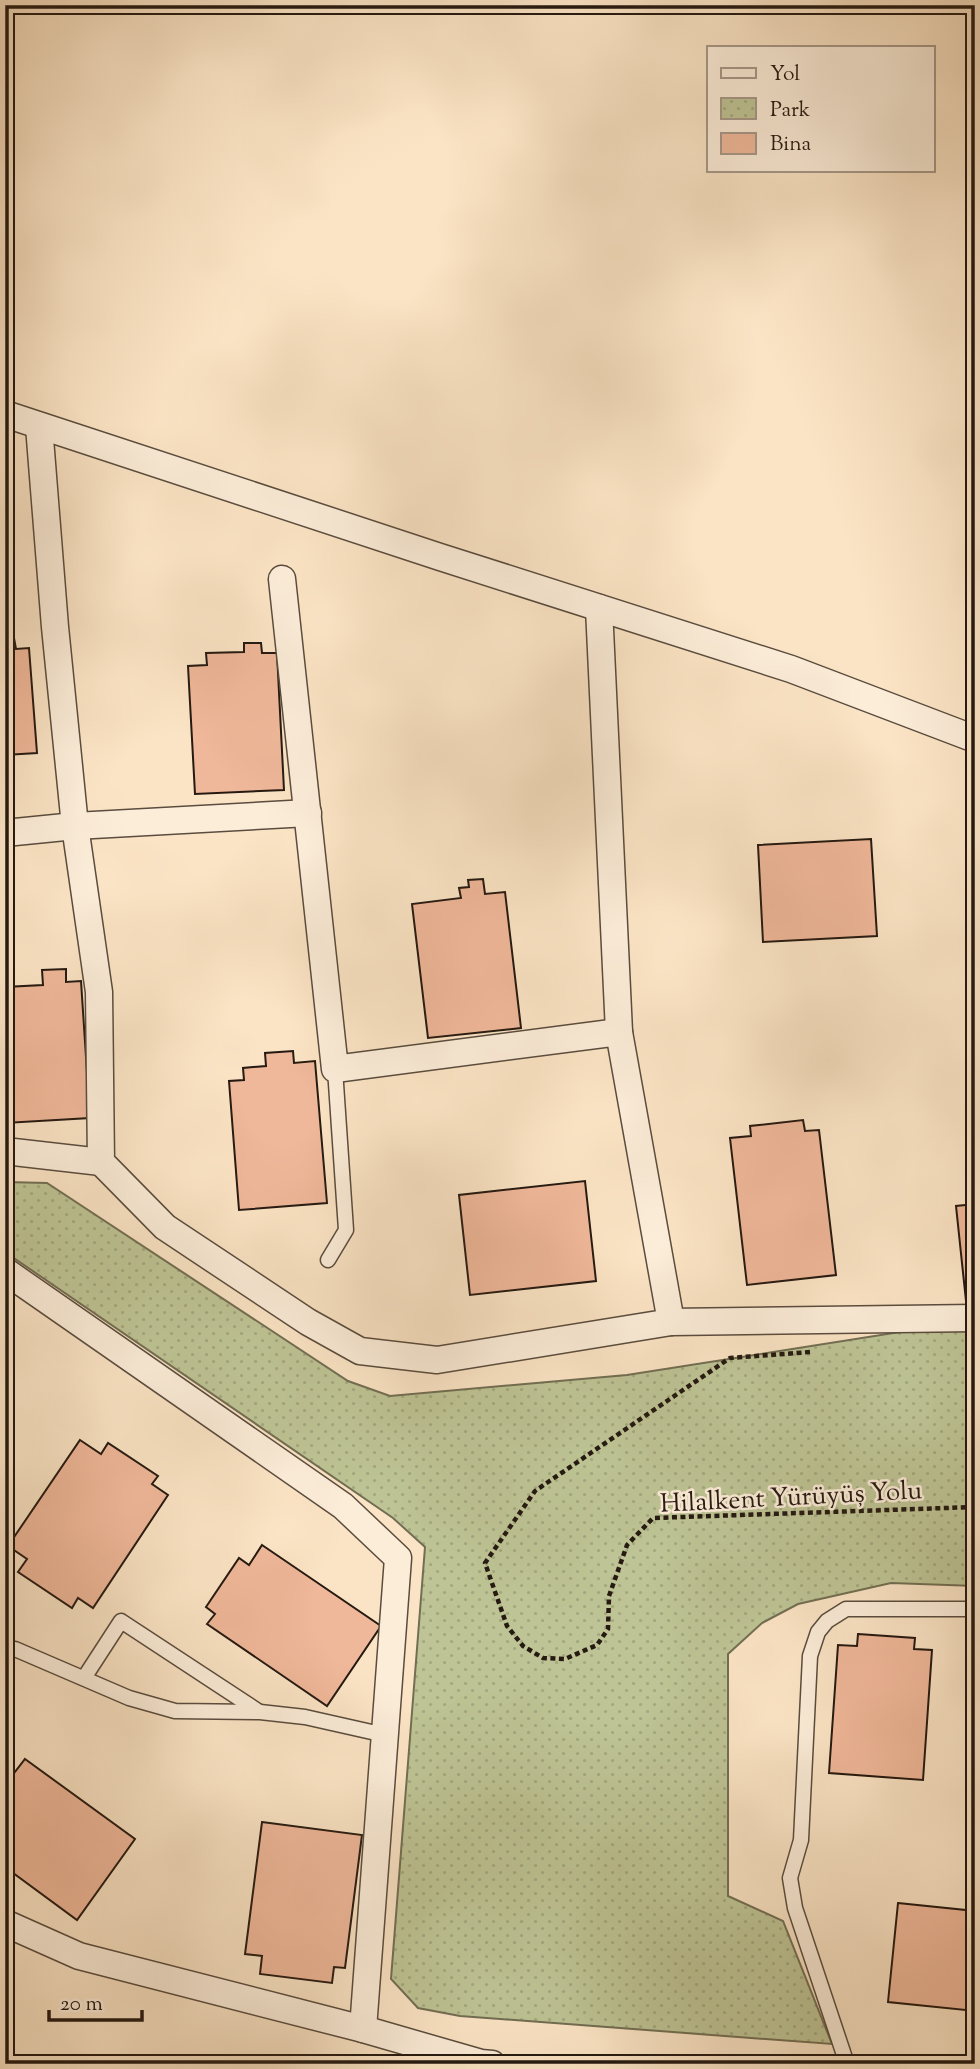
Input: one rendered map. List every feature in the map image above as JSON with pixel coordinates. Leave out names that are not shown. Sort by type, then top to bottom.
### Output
[{"type":"street","points":[[5,415],[791,669],[975,738]]},
{"type":"street","points":[[39,426],[75,826],[99,992],[101,1162]]},
{"type":"street","points":[[282,579],[335,1069],[619,1032]]},
{"type":"street","points":[[599,608],[619,1032],[671,1322]]},
{"type":"street","points":[[5,833],[75,826],[308,813]]},
{"type":"street","points":[[5,1151],[101,1162],[165,1227],[308,1322],[360,1351],[438,1360],[671,1322],[975,1318]]},
{"type":"street","points":[[5,1271],[343,1506],[398,1558],[363,2029]]},
{"type":"street","points":[[5,1923],[79,1956],[492,2064]]},
{"type":"lane","points":[[328,1260],[346,1230],[335,1069]]},
{"type":"lane","points":[[847,2064],[795,1908],[790,1878],[801,1840],[810,1656],[813,1643],[827,1621],[846,1609],[975,1609]]},
{"type":"lane","points":[[84,1678],[121,1621],[260,1712]]},
{"type":"lane","points":[[5,1647],[129,1698],[175,1711],[260,1712],[304,1717],[385,1735]]},
{"type":"path","name":"Hilalkent Yürüyüş Yolu","points":[[811,1352],[730,1358],[535,1491],[485,1563],[507,1626],[523,1646],[543,1658],[565,1659],[597,1645],[608,1629],[609,1596],[626,1545],[653,1518],[975,1507]]},
{"type":"green space","points":[[5,1182],[47,1183],[348,1381],[390,1396],[627,1375],[957,1323],[975,1324],[975,1586],[891,1583],[798,1604],[762,1623],[728,1654],[728,1896],[783,1921],[832,2044],[460,2016],[418,2008],[391,1979],[425,1547],[393,1518],[5,1252]]},
{"type":"building","points":[[5,638],[14,638],[16,649],[29,648],[37,753],[5,755]]},
{"type":"building","points":[[244,643],[261,643],[262,653],[277,653],[284,790],[195,794],[188,666],[207,665],[206,653],[244,652]]},
{"type":"building","points":[[871,839],[877,936],[763,942],[758,845]]},
{"type":"building","points":[[483,879],[485,894],[505,892],[521,1028],[428,1038],[412,904],[461,898],[459,888],[469,887],[468,880]]},
{"type":"building","points":[[66,969],[66,982],[81,981],[90,1118],[5,1123],[5,987],[43,985],[42,970]]},
{"type":"building","points":[[293,1051],[294,1063],[315,1061],[327,1203],[239,1210],[229,1081],[244,1080],[243,1068],[266,1066],[265,1053]]},
{"type":"building","points":[[803,1120],[805,1131],[819,1130],[836,1275],[747,1285],[730,1138],[751,1136],[750,1126]]},
{"type":"building","points":[[585,1181],[596,1281],[470,1295],[459,1195]]},
{"type":"building","points":[[975,1204],[975,1300],[966,1301],[956,1206]]},
{"type":"building","points":[[80,1440],[101,1454],[108,1443],[158,1476],[152,1484],[168,1495],[93,1608],[78,1598],[72,1608],[18,1572],[27,1559],[8,1546]]},
{"type":"building","points":[[262,1545],[381,1626],[327,1706],[207,1624],[215,1614],[206,1607],[239,1558],[249,1565]]},
{"type":"building","points":[[858,1634],[915,1638],[914,1649],[932,1650],[923,1780],[829,1773],[838,1645],[857,1646]]},
{"type":"building","points":[[25,1759],[135,1839],[77,1920],[5,1867],[5,1772],[11,1777]]},
{"type":"building","points":[[262,1822],[362,1835],[345,1968],[334,1967],[332,1983],[260,1974],[262,1956],[245,1954]]},
{"type":"building","points":[[898,1903],[975,1911],[975,2011],[888,2002]]}]
